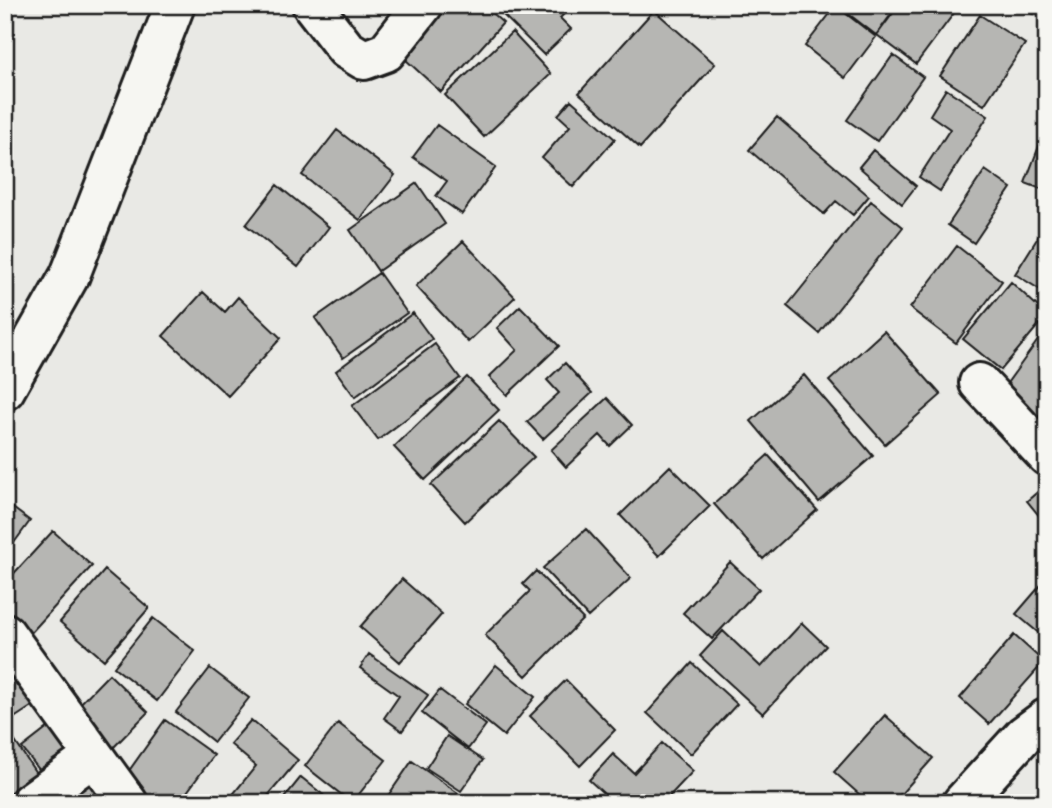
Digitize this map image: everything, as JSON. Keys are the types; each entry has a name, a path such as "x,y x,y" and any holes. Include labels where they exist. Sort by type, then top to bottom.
{"street":[{"path":"5,390 70,275 175,5"},
{"path":"312,5 346,49 364,60 386,52 423,5"},
{"path":"979,383 1047,456"},
{"path":"5,633 128,803"},
{"path":"962,803 1024,735 1047,718"},
{"path":"29,803 93,757"}],"building":[{"path":"434,5 483,5 503,23 441,92 394,49"},
{"path":"493,5 573,5 560,18 571,29 544,55"},
{"path":"851,5 891,5 895,9 876,35 846,12"},
{"path":"899,5 960,5 916,64 877,35"},
{"path":"1006,5 1036,5 1033,14"},
{"path":"836,6 876,37 845,78 805,46"},
{"path":"654,10 715,64 640,148 579,93"},
{"path":"980,15 1025,44 984,105 940,76"},
{"path":"512,32 551,74 484,137 445,95"},
{"path":"893,55 923,77 877,141 847,120"},
{"path":"946,89 988,116 940,191 919,177 950,129 930,115"},
{"path":"571,100 615,139 573,187 542,158 570,126 558,115"},
{"path":"777,117 869,196 853,215 836,201 824,214 749,150"},
{"path":"437,125 496,167 462,214 436,196 447,181 413,157"},
{"path":"1047,125 1047,191 1025,183"},
{"path":"337,130 395,175 360,220 302,175"},
{"path":"873,150 916,186 902,204 859,167"},
{"path":"985,170 1011,188 974,243 948,225"},
{"path":"417,183 445,224 378,271 350,230"},
{"path":"277,185 329,227 298,267 246,225"},
{"path":"871,201 903,227 819,333 787,306"},
{"path":"1047,223 1047,294 1015,274"},
{"path":"463,241 515,297 468,342 416,286"},
{"path":"957,246 1002,281 956,343 910,308"},
{"path":"379,273 407,313 343,358 315,318"},
{"path":"1011,282 1047,315 1001,370 963,339"},
{"path":"203,292 225,312 238,297 281,338 228,396 163,336"},
{"path":"520,306 559,346 507,395 489,377 517,350 497,328"},
{"path":"413,313 432,339 355,397 336,371"},
{"path":"1046,329 1047,423 1046,425 1000,393"},
{"path":"884,331 941,395 885,444 829,381"},
{"path":"435,344 460,378 378,440 352,406"},
{"path":"565,363 592,393 543,439 527,422 559,393 547,380"},
{"path":"804,375 873,456 819,502 751,421"},
{"path":"467,377 499,410 425,480 394,447"},
{"path":"607,398 632,425 610,446 600,435 566,467 551,450"},
{"path":"499,421 534,457 465,522 431,485"},
{"path":"768,455 817,510 763,559 714,504"},
{"path":"670,466 710,506 659,556 620,515"},
{"path":"1047,484 1047,512 1040,517 1027,501"},
{"path":"5,502 30,521 5,555"},
{"path":"586,529 631,578 588,617 543,568"},
{"path":"53,531 92,566 28,636 5,615 5,583"},
{"path":"730,562 759,589 712,639 683,613"},
{"path":"105,570 149,608 104,660 60,622"},
{"path":"536,571 583,619 526,676 485,635 530,591 523,584"},
{"path":"1047,578 1047,640 1016,614"},
{"path":"402,579 442,614 400,662 360,627"},
{"path":"153,618 195,651 157,701 114,667"},
{"path":"802,623 826,646 763,714 700,656 723,631 761,667"},
{"path":"1014,635 1044,662 989,724 960,698"},
{"path":"369,654 428,695 402,731 384,718 399,696 360,668"},
{"path":"692,663 737,704 691,754 647,713"},
{"path":"496,665 535,697 504,736 465,704"},
{"path":"210,668 249,698 214,742 176,712"},
{"path":"14,669 37,703 5,724 5,674"},
{"path":"109,674 148,712 112,749 73,711"},
{"path":"566,680 615,730 580,766 530,716"},
{"path":"440,690 486,725 468,749 422,713"},
{"path":"885,715 933,758 893,803 869,803 834,772"},
{"path":"58,720 84,755 49,782 22,748"},
{"path":"165,720 214,755 179,803 150,803 121,782"},
{"path":"251,720 298,760 262,803 226,803 256,766 230,744"},
{"path":"338,723 386,760 352,803 305,766"},
{"path":"447,736 483,760 461,791 426,768"},
{"path":"14,740 42,782 9,803 5,797 5,746"},
{"path":"662,743 693,771 663,803 614,803 589,780 613,754 634,773"},
{"path":"412,761 458,793 451,803 383,803"},
{"path":"91,772 111,803 44,803"},
{"path":"301,777 333,803 290,803 284,798"}]}
